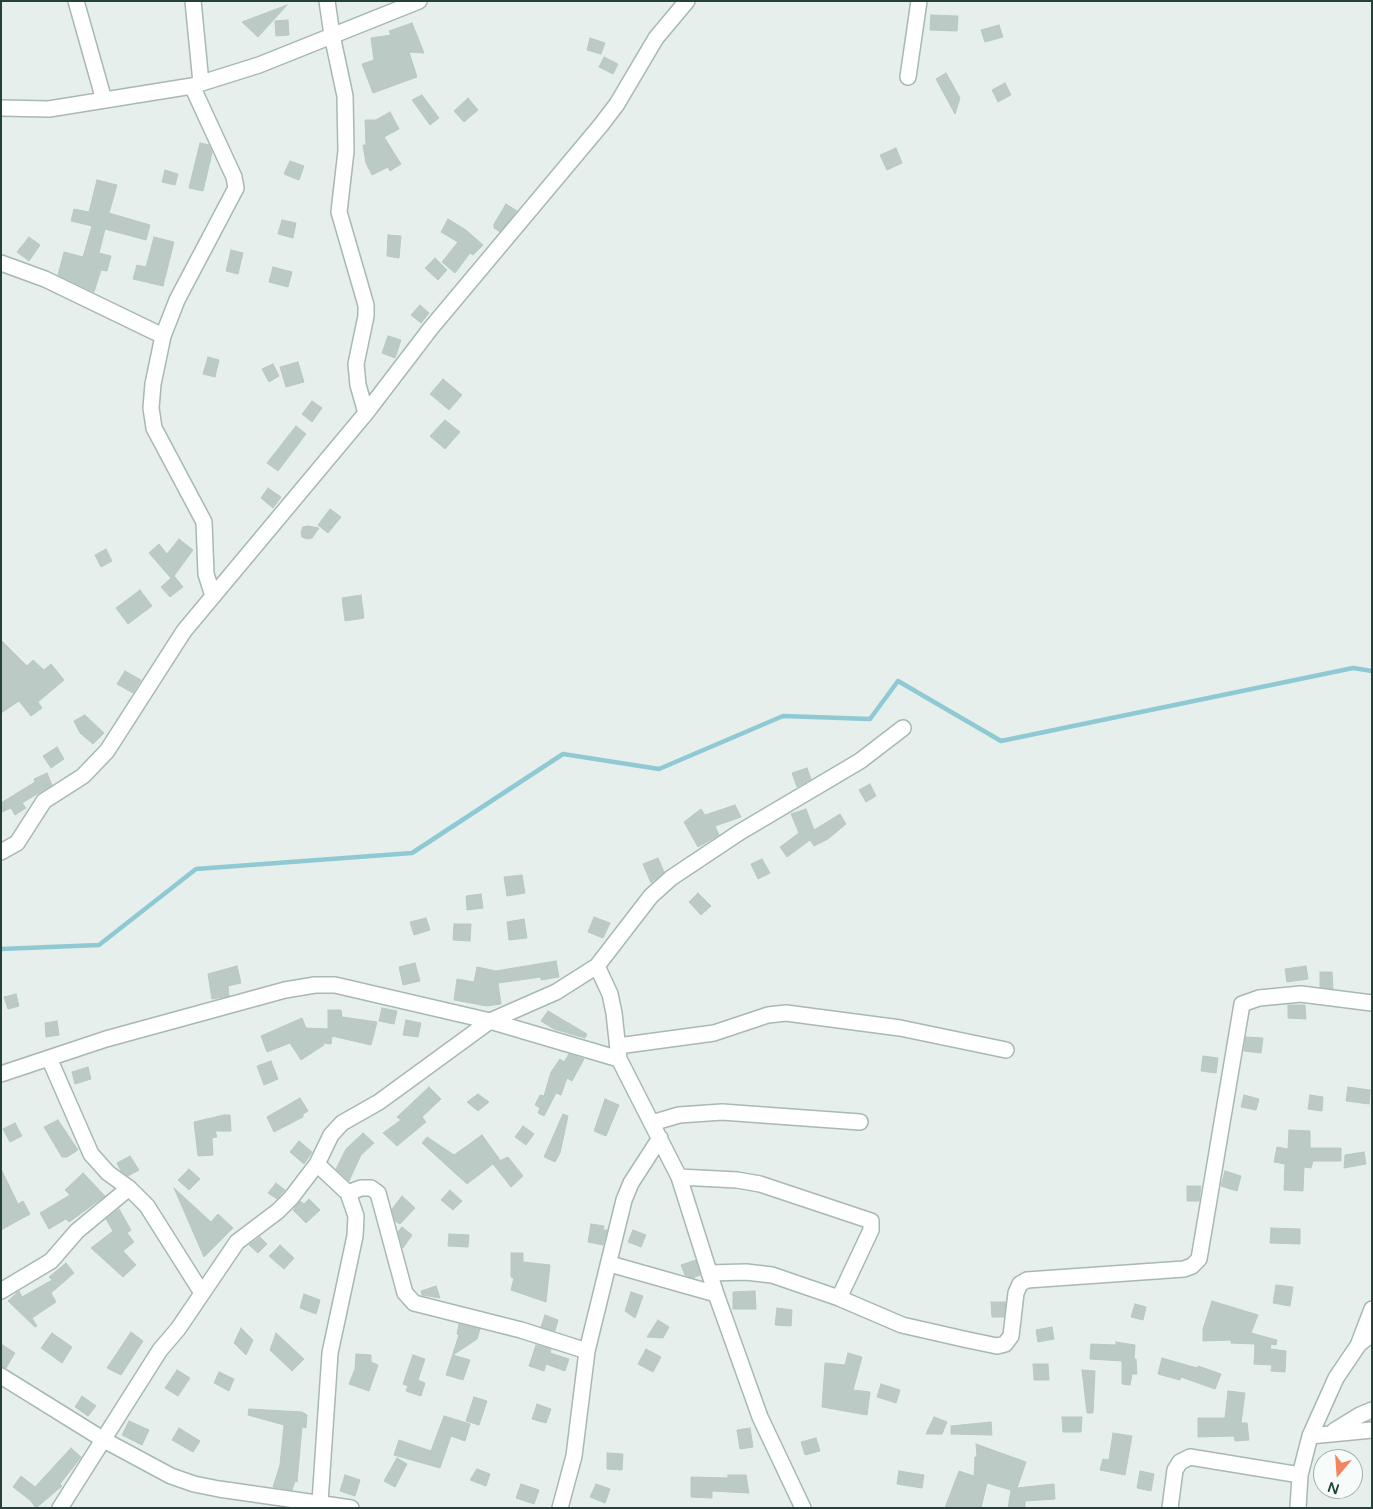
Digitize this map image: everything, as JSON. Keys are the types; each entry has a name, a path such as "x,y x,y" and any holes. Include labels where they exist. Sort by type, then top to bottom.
{"street":[{"path":"76,1 104,100"},
{"path":"193,1 196,85 234,177 236,188 182,291 163,336 153,384 151,408 154,428 204,522 206,574 213,596"},
{"path":"327,1 345,96 346,151 339,212 366,304 366,316 356,364 358,385 366,413"},
{"path":"1,108 49,109 196,85 259,65 419,1"},
{"path":"1,852 17,843 44,800 83,776 107,751 129,719 168,653 213,596 366,413 431,328 601,125 617,104 656,38 687,1"},
{"path":"908,77 919,1"},
{"path":"1,263 45,279 163,336"},
{"path":"60,1508 160,1350 202,1293 236,1242 278,1211 291,1198 317,1164 331,1135 342,1123 380,1102 490,1021 556,992 597,966 651,896 671,878 740,832 860,761 903,728"},
{"path":"597,966 610,994 619,1053 679,1177 716,1294 760,1417 802,1508"},
{"path":"1,1074 154,1026 285,990 315,985 335,985 619,1053 714,1033 768,1015 786,1012 900,1028 1006,1050"},
{"path":"709,1273 746,1272 772,1275 839,1298 902,1325 997,1346 1006,1344 1011,1336 1016,1293 1020,1284 1027,1280 1092,1277 1184,1269 1192,1266 1200,1259 1242,1004 1258,998 1301,994 1372,1003"},
{"path":"49,1058 91,1154 108,1173 129,1188 147,1206 202,1293"},
{"path":"652,1123 679,1115 722,1112 860,1122"},
{"path":"560,1508 574,1456 586,1351 610,1264 624,1200 631,1183 660,1138"},
{"path":"317,1164 348,1194 356,1216 355,1236 330,1353 320,1502"},
{"path":"679,1177 736,1180 760,1184 871,1220 871,1230 839,1298"},
{"path":"1,1291 51,1261 77,1231 129,1188"},
{"path":"348,1194 361,1188 371,1188 378,1193 405,1293 414,1303 521,1330 586,1351"},
{"path":"610,1264 716,1294"},
{"path":"1298,1508 1300,1476 1310,1436 1336,1378 1359,1344 1372,1309"},
{"path":"1359,1344 1372,1334"},
{"path":"1,1376 104,1440 171,1476 194,1484 350,1508"},
{"path":"1333,1432 1360,1415 1372,1410"},
{"path":"1310,1436 1333,1432 1372,1430"},
{"path":"1170,1508 1175,1470 1180,1462 1190,1457 1300,1476"}],"building":[{"path":"287,5 258,37 242,22"},
{"path":"931,15 958,16 957,31 930,30"},
{"path":"288,20 289,35 276,36 275,21"},
{"path":"412,23 424,53 409,52 417,77 373,93 362,64 374,60 371,38 391,35 389,31"},
{"path":"999,25 1003,37 985,42 981,30"},
{"path":"590,38 605,43 601,54 587,50"},
{"path":"604,57 618,64 613,74 599,67"},
{"path":"946,73 960,98 955,114 936,79"},
{"path":"1005,83 1011,95 998,102 992,90"},
{"path":"422,95 439,118 430,125 412,100"},
{"path":"468,98 478,110 464,122 454,111"},
{"path":"390,112 399,129 384,137 401,164 390,171 388,167 372,175 366,163 363,145 366,145 365,120 376,120"},
{"path":"200,143 209,145 212,153 203,191 189,188"},
{"path":"896,148 902,163 887,170 880,155"},
{"path":"290,161 304,166 299,180 284,174"},
{"path":"165,170 178,174 175,185 162,182"},
{"path":"97,180 117,185 109,213 150,225 146,240 105,229 99,253 111,256 107,271 101,270 94,292 58,275 64,252 83,257 92,226 71,221 74,209 89,212"},
{"path":"506,204 517,211 500,232 494,228 494,224"},
{"path":"448,219 466,230 483,245 473,255 470,253 455,273 442,262 458,242 441,232"},
{"path":"282,220 296,223 293,238 278,234"},
{"path":"388,235 401,236 399,258 387,256"},
{"path":"29,237 40,245 29,261 17,252"},
{"path":"154,237 174,242 163,286 133,279 137,265 146,267"},
{"path":"231,250 243,253 238,274 226,271"},
{"path":"435,258 447,270 438,280 425,268"},
{"path":"273,267 292,272 288,287 269,282"},
{"path":"420,305 429,313 421,323 411,315"},
{"path":"388,336 401,340 395,358 382,353"},
{"path":"208,357 219,360 215,377 203,374"},
{"path":"298,362 304,382 286,387 280,367"},
{"path":"273,364 279,376 269,382 262,369"},
{"path":"443,379 462,395 449,410 430,394"},
{"path":"312,401 322,408 312,422 302,414"},
{"path":"445,420 460,432 445,449 430,436"},
{"path":"296,426 306,434 278,471 267,463"},
{"path":"268,488 281,497 273,508 261,498"},
{"path":"330,509 341,517 328,533 318,525"},
{"path":"303,527 319,528 312,538 307,539 302,537 301,532"},
{"path":"179,539 193,550 174,576 183,587 170,597 161,587 171,578 149,553 159,544 167,554"},
{"path":"106,549 112,561 101,567 95,555"},
{"path":"140,590 152,606 128,624 116,608"},
{"path":"361,595 364,618 345,621 342,598"},
{"path":"1,640 27,666 33,660 44,670 51,664 64,680 38,702 42,708 31,716 19,701 1,713"},
{"path":"125,671 141,680 133,693 117,684"},
{"path":"85,715 104,733 93,744 80,733 74,721"},
{"path":"57,747 64,759 51,768 43,756"},
{"path":"807,768 811,779 797,787 792,773"},
{"path":"47,773 52,785 22,803 26,808 15,815 11,808 2,812 1,803 35,782 34,779"},
{"path":"870,784 876,796 866,802 859,790"},
{"path":"735,805 741,817 715,826 719,835 698,847 684,822 701,809 705,815"},
{"path":"806,809 814,830 840,814 846,824 828,839 814,846 810,840 787,857 780,847 799,833 791,814"},
{"path":"658,858 664,872 651,883 643,864"},
{"path":"762,859 770,873 758,879 751,864"},
{"path":"522,875 525,893 507,896 504,877"},
{"path":"698,893 711,906 701,915 689,902"},
{"path":"481,894 483,908 467,910 466,896"},
{"path":"594,917 610,923 603,938 588,932"},
{"path":"426,918 430,930 414,935 410,922"},
{"path":"524,919 527,938 509,940 507,922"},
{"path":"454,924 471,924 470,941 453,940"},
{"path":"556,961 559,977 541,980 541,977 498,983 501,1004 487,1006 454,1000 457,979 474,982 477,967 496,971"},
{"path":"415,963 420,981 403,985 399,967"},
{"path":"237,966 241,983 228,986 229,996 212,999 208,974"},
{"path":"1306,966 1308,979 1287,982 1285,969"},
{"path":"1320,972 1332,972 1333,989 1320,987"},
{"path":"16,994 19,1006 8,1009 4,997"},
{"path":"1288,1005 1305,1005 1306,1019 1288,1018"},
{"path":"382,1008 397,1011 394,1024 379,1021"},
{"path":"328,1010 341,1010 342,1017 377,1022 371,1045 332,1036 331,1044 323,1043 324,1045 301,1060 290,1043 267,1052 261,1036 302,1018 306,1028 328,1029"},
{"path":"548,1011 587,1034 585,1038 554,1029 541,1021"},
{"path":"406,1020 421,1023 418,1037 403,1035"},
{"path":"57,1021 59,1035 46,1037 45,1023"},
{"path":"1246,1037 1263,1038 1261,1053 1244,1051"},
{"path":"569,1054 584,1059 572,1081 567,1078 561,1095 556,1093 544,1116 538,1113 540,1108 535,1105 540,1095 544,1096 551,1072 560,1059 564,1062"},
{"path":"1203,1056 1218,1058 1216,1073 1201,1071"},
{"path":"271,1061 278,1079 264,1085 257,1066"},
{"path":"88,1067 91,1079 75,1084 72,1072"},
{"path":"429,1087 441,1099 422,1117 426,1122 397,1146 383,1133 401,1120 397,1117"},
{"path":"1348,1087 1370,1090 1369,1104 1346,1101"},
{"path":"478,1094 489,1102 478,1111 467,1102"},
{"path":"1244,1095 1259,1099 1256,1110 1241,1107"},
{"path":"1310,1095 1323,1097 1322,1111 1308,1109"},
{"path":"300,1098 308,1111 303,1114 303,1117 274,1132 267,1117"},
{"path":"605,1099 619,1105 606,1136 594,1131"},
{"path":"563,1114 568,1116 560,1153 555,1162 544,1157"},
{"path":"230,1115 231,1131 215,1131 217,1137 212,1138 213,1155 198,1156 194,1122"},
{"path":"58,1120 78,1150 67,1157 62,1157 44,1127"},
{"path":"15,1123 22,1136 10,1142 3,1129"},
{"path":"523,1126 534,1134 526,1145 515,1137"},
{"path":"1289,1130 1310,1131 1310,1148 1341,1148 1341,1161 1313,1161 1311,1168 1304,1167 1303,1191 1284,1190 1285,1164 1274,1162 1277,1147 1288,1149"},
{"path":"363,1133 374,1143 361,1155 349,1181 336,1169 346,1149"},
{"path":"482,1135 500,1160 467,1184 422,1143 427,1137 454,1155"},
{"path":"299,1141 312,1152 304,1164 290,1152"},
{"path":"1364,1152 1366,1164 1344,1168 1345,1155"},
{"path":"130,1156 139,1170 128,1176 121,1171 117,1163"},
{"path":"508,1157 523,1176 511,1187 493,1164"},
{"path":"1,1169 18,1204 23,1201 30,1214 1,1230"},
{"path":"189,1169 200,1179 189,1190 178,1180"},
{"path":"1225,1171 1241,1176 1237,1191 1221,1186"},
{"path":"83,1173 105,1196 69,1222 66,1219 49,1229 40,1213 70,1195 65,1190"},
{"path":"276,1183 285,1190 277,1199 268,1193"},
{"path":"1187,1186 1201,1186 1199,1201 1187,1201"},
{"path":"174,1188 211,1222 218,1214 233,1228 204,1257"},
{"path":"450,1190 462,1201 453,1210 441,1200"},
{"path":"402,1196 415,1208 400,1224 395,1221 392,1209"},
{"path":"309,1199 320,1210 306,1223 293,1210 300,1201 304,1204"},
{"path":"119,1209 131,1230 127,1233 134,1242 123,1251 136,1265 123,1277 91,1248 113,1231 106,1219"},
{"path":"591,1224 604,1226 603,1230 607,1230 603,1245 588,1242"},
{"path":"402,1227 412,1235 403,1248 398,1232"},
{"path":"1271,1228 1300,1229 1300,1244 1270,1243"},
{"path":"633,1230 646,1235 641,1247 628,1242"},
{"path":"449,1234 469,1235 468,1247 448,1246"},
{"path":"260,1237 267,1244 258,1253 249,1245"},
{"path":"280,1245 294,1258 284,1269 269,1256"},
{"path":"511,1253 523,1253 523,1262 550,1265 546,1302 511,1290 514,1278 511,1277"},
{"path":"696,1260 700,1275 693,1278 685,1275 681,1265"},
{"path":"66,1263 74,1273 51,1293 56,1302 32,1318 37,1326 35,1327 8,1301 19,1291 22,1297 52,1280 49,1277"},
{"path":"1276,1285 1293,1287 1290,1306 1273,1303"},
{"path":"436,1286 440,1298 422,1295 421,1291"},
{"path":"755,1291 756,1309 733,1309 733,1292"},
{"path":"631,1292 643,1296 635,1318 625,1311"},
{"path":"304,1294 320,1300 316,1314 300,1308"},
{"path":"1212,1301 1258,1315 1251,1333 1277,1340 1276,1345 1271,1344 1270,1349 1286,1351 1285,1372 1271,1371 1272,1365 1254,1364 1255,1344 1231,1343 1231,1340 1203,1341 1203,1329"},
{"path":"991,1302 1006,1302 1004,1317 992,1317"},
{"path":"1135,1304 1146,1307 1143,1320 1131,1317"},
{"path":"777,1308 792,1310 791,1326 775,1325"},
{"path":"545,1315 558,1320 555,1331 541,1327"},
{"path":"658,1320 669,1327 663,1338 647,1337"},
{"path":"459,1324 480,1329 477,1339 453,1355 470,1360 463,1380 446,1375 459,1335 457,1334"},
{"path":"1052,1327 1054,1339 1038,1342 1036,1330"},
{"path":"241,1328 253,1340 246,1355 234,1343"},
{"path":"131,1332 143,1341 121,1375 107,1368"},
{"path":"52,1333 72,1347 62,1363 41,1348"},
{"path":"276,1333 304,1359 292,1371 270,1350"},
{"path":"1116,1342 1135,1345 1134,1359 1136,1359 1137,1374 1132,1374 1130,1385 1122,1384 1122,1361 1090,1359 1091,1344 1116,1345"},
{"path":"1,1344 15,1353 6,1368 1,1367"},
{"path":"536,1345 551,1349 550,1353 569,1359 565,1371 546,1364 544,1371 529,1366"},
{"path":"646,1349 661,1357 653,1372 638,1364"},
{"path":"848,1353 862,1357 853,1390 870,1392 867,1415 822,1407 825,1363 845,1365"},
{"path":"356,1354 371,1355 371,1362 378,1365 369,1391 349,1384 355,1369"},
{"path":"413,1355 425,1359 418,1380 425,1383 421,1396 406,1391 408,1386 403,1384"},
{"path":"1162,1358 1197,1368 1198,1366 1221,1374 1215,1389 1181,1377 1180,1380 1158,1374"},
{"path":"1033,1364 1048,1364 1049,1380 1034,1380"},
{"path":"177,1370 190,1378 178,1396 165,1388"},
{"path":"1082,1370 1095,1371 1093,1413 1087,1413"},
{"path":"219,1372 234,1379 229,1391 214,1383"},
{"path":"881,1384 900,1390 896,1403 877,1397"},
{"path":"1228,1391 1245,1393 1241,1423 1247,1423 1249,1440 1235,1441 1234,1436 1198,1437 1198,1418 1225,1418"},
{"path":"82,1396 96,1406 88,1416 75,1407"},
{"path":"474,1397 487,1401 479,1425 466,1421"},
{"path":"537,1404 551,1409 546,1423 532,1419"},
{"path":"249,1409 302,1412 307,1415 306,1428 302,1427 297,1482 295,1481 292,1490 273,1487 280,1465 284,1425 248,1415"},
{"path":"444,1416 470,1424 465,1441 451,1436 440,1468 394,1455 399,1440 431,1451"},
{"path":"934,1417 947,1422 942,1434 926,1434"},
{"path":"1062,1417 1082,1417 1081,1432 1063,1432"},
{"path":"129,1421 149,1430 142,1445 122,1435"},
{"path":"991,1422 992,1435 951,1434 951,1426"},
{"path":"179,1428 200,1441 193,1452 172,1440"},
{"path":"750,1428 753,1447 740,1449 737,1430"},
{"path":"1113,1433 1132,1436 1125,1475 1100,1470 1103,1459 1109,1460"},
{"path":"816,1438 820,1451 805,1455 801,1442"},
{"path":"976,1444 1026,1462 1017,1488 1054,1484 1055,1499 1025,1501 1025,1508 1008,1508 1011,1490 987,1483 981,1508 945,1508 959,1471 974,1476 975,1457 977,1457"},
{"path":"71,1448 81,1457 60,1484 62,1486 36,1508 30,1500 13,1487 21,1476 35,1487"},
{"path":"607,1453 623,1454 622,1470 607,1469"},
{"path":"397,1458 407,1464 395,1487 384,1481"},
{"path":"477,1469 490,1474 486,1486 470,1480"},
{"path":"899,1471 924,1475 922,1488 897,1484"},
{"path":"1140,1471 1154,1474 1151,1491 1137,1488"},
{"path":"345,1475 360,1480 355,1496 340,1491"},
{"path":"728,1475 746,1475 749,1493 712,1491 712,1498 691,1497 691,1477 728,1478"},
{"path":"521,1484 539,1490 534,1504 516,1498"},
{"path":"596,1484 610,1489 605,1503 590,1497"}],"waterway":[{"path":"1,949 99,945 196,869 412,853 563,754 659,769 783,716 870,719 898,681 1001,741 1353,668 1372,671"}]}
